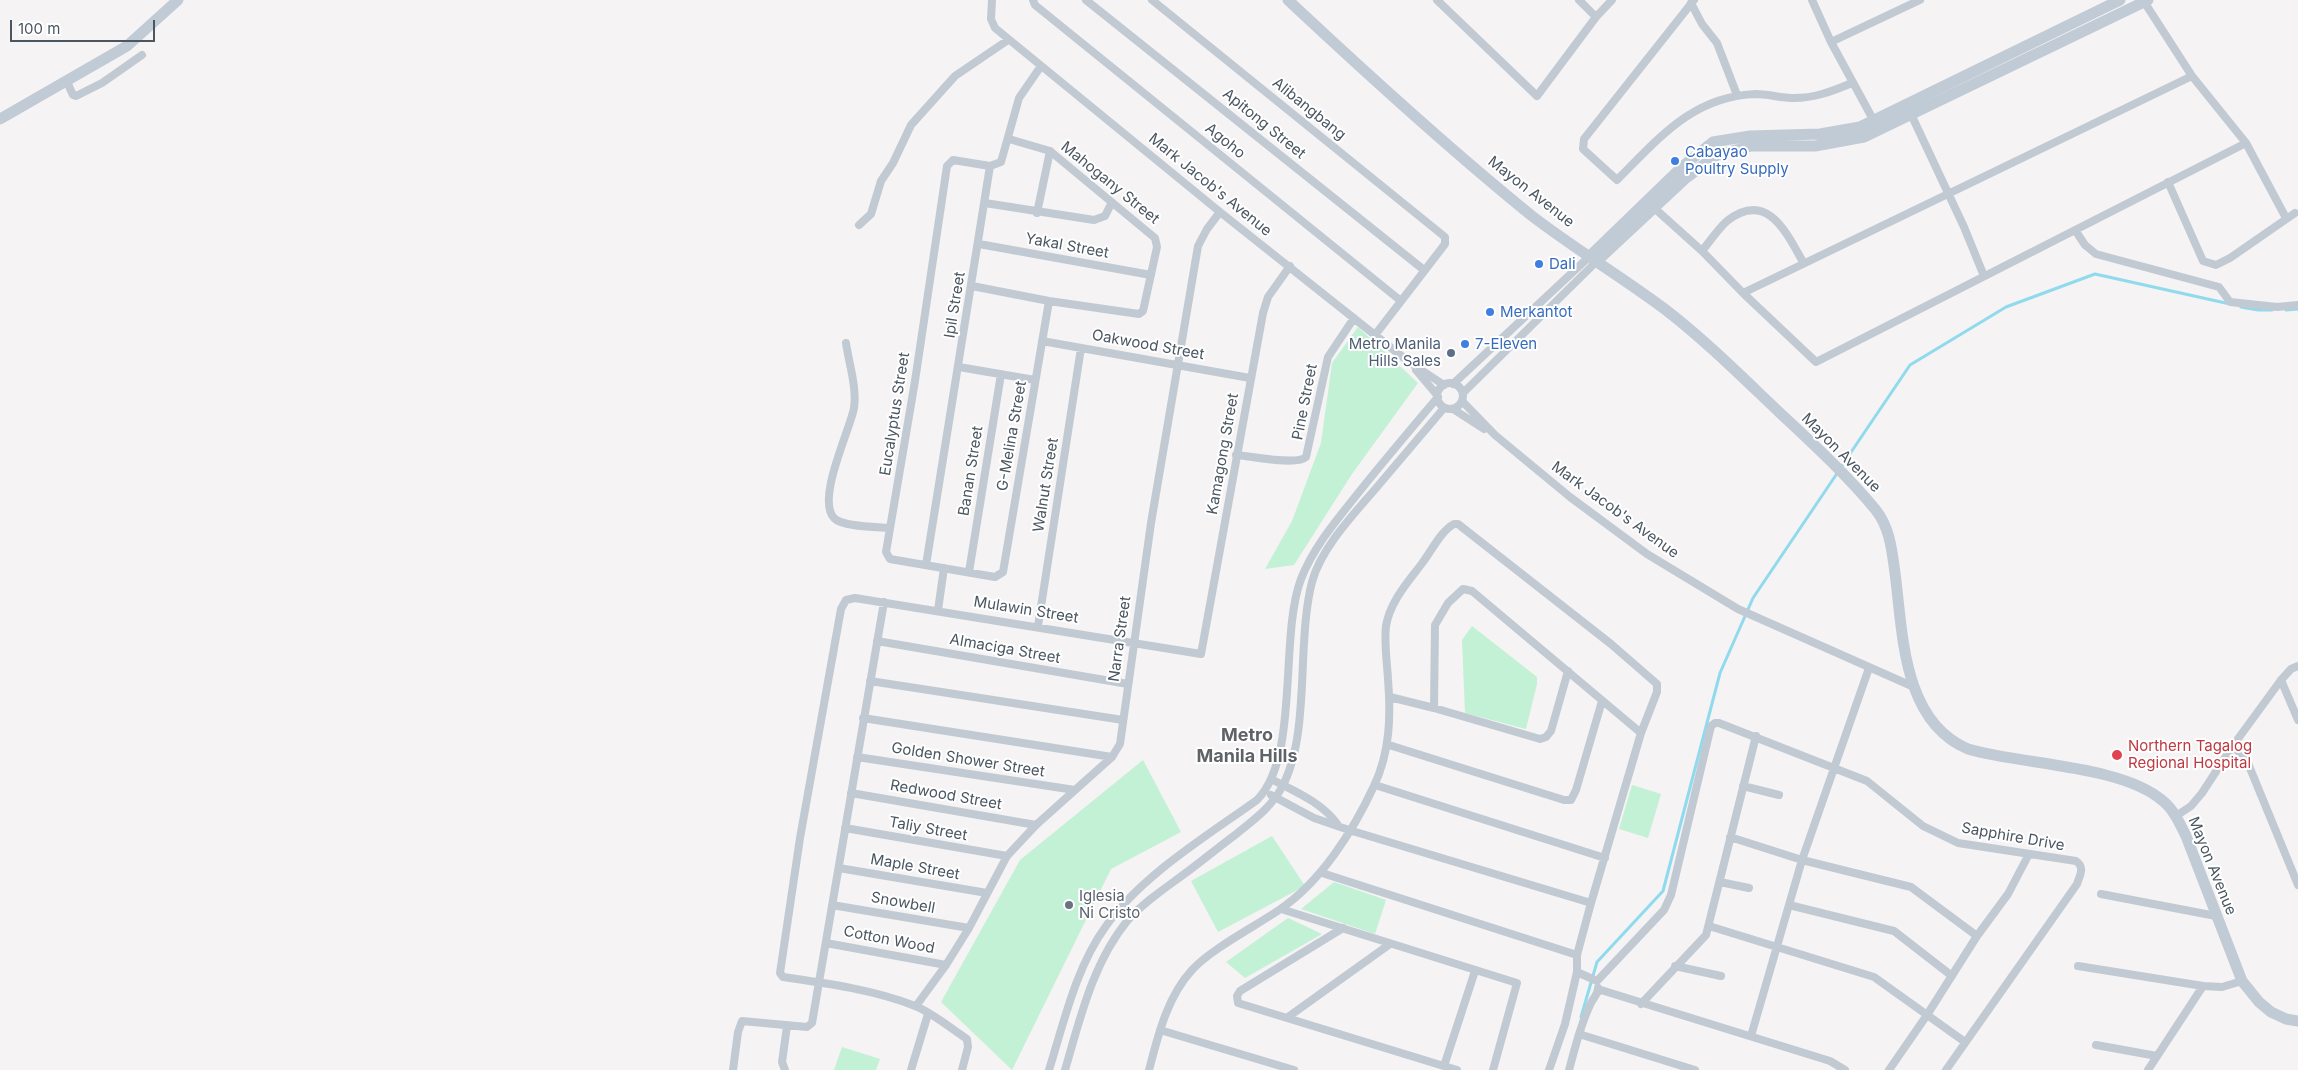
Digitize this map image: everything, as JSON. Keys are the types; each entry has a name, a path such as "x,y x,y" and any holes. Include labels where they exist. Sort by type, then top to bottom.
{"main road":[{"path":"0,119 127,46 178,0"},
{"name":"Mayon Avenue","path":"1288,0 1480,172 1535,217 1666,310 1714,351 1849,478 1878,512 1886,528 1890,543 1907,660 1920,703 1933,722 1962,746 1987,754 2121,779 2157,796 2176,816 2186,836 2242,981 2259,1002 2271,1012 2286,1019 2298,1021"},
{"path":"1594,259 1650,205 1683,166 1713,142 1750,136 1820,134 1876,126 2120,0"},
{"path":"1909,109 2145,1"}],"street":[{"name":"Mark Jacob's Avenue","path":"992,0 991,20 994,28 1008,40 1409,362 1444,385"},
{"name":"Agoho","path":"1033,0 1042,11 1401,301"},
{"name":"Apitong Street","path":"1086,0 1424,270"},
{"name":"Alibangbang","path":"1152,0 1445,237 1446,241 1424,270"},
{"path":"1437,0 1537,96 1596,17 1612,0"},
{"path":"1579,0 1596,17"},
{"path":"1812,0 1830,42 1876,126"},
{"path":"1830,42 1920,0"},
{"path":"2145,1 2192,76 2246,143 2286,218"},
{"path":"1737,95 1718,43 1702,24 1693,2 1584,139 1583,149 1617,180 1674,124 1704,105 1737,95 1758,94 1793,98 1819,96 1852,83"},
{"path":"860,225 870,214 881,181 893,163 911,125 955,76 1008,40"},
{"path":"67,82 73,95 76,96 102,83 142,55"},
{"path":"990,166 1002,162 1019,98 1041,66"},
{"path":"1743,293 1803,262 2192,76"},
{"path":"1909,109 1984,276"},
{"name":"Mahogany Street","path":"972,286 1049,301 1139,314 1144,310 1157,247 1155,238 1050,151 1009,138"},
{"path":"1650,205 1702,251 1816,362 2246,143"},
{"path":"1038,213 1050,151"},
{"name":"Eucalyptus Street","path":"990,166 953,160 946,166 915,381 886,552 888,558 995,577 1001,575"},
{"name":"Ipil Street","path":"926,565 990,166"},
{"path":"2168,182 2203,260 2216,265 2230,258 2295,213"},
{"path":"984,203 1038,213 1098,220 1105,216 1112,202"},
{"path":"1702,251 1726,222 1742,212 1758,210 1773,217 1786,233 1803,262"},
{"name":"Narra Street","path":"916,1006 946,965 969,928 1007,856 1036,825 1112,757 1120,744 1151,523 1198,246 1201,237 1220,212"},
{"path":"2075,230 2085,245 2096,254 2218,287 2230,302 2277,307 2298,305"},
{"name":"Yakal Street","path":"979,244 1151,275"},
{"path":"1453,384 1594,259"},
{"path":"1065,1070 1087,997 1098,970 1111,944 1129,920 1151,898 1259,816 1276,798 1283,785 1293,753 1299,718 1302,645 1310,594 1317,568 1347,521 1449,408 1463,397 1594,259"},
{"name":"Kamagong Street","path":"1201,654 1205,642 1236,454 1263,312 1268,297 1290,266"},
{"path":"1375,335 1424,270"},
{"name":"G-Melina Street","path":"1001,575 1049,301"},
{"name":"Pine Street","path":"1236,454 1289,460 1301,460 1306,457 1328,357 1354,318"},
{"name":"Oakwood Street","path":"1042,341 1250,378"},
{"path":"846,344 854,392 854,406 851,420 835,461 830,507 832,516 840,522 890,528"},
{"name":"Walnut Street","path":"1038,626 1081,348"},
{"name":"Mark Jacob's Avenue","path":"1409,362 1438,396"},
{"path":"959,367 1035,380"},
{"name":"Banan Street","path":"969,572 1001,374"},
{"path":"1049,1070 1077,983 1090,954 1106,926 1136,890 1265,792 1273,780 1284,718 1297,593 1306,567 1332,526 1438,396 1444,385 1453,384 1458,386 1463,397"},
{"path":"1438,396 1449,408"},
{"name":"Mark Jacob's Avenue","path":"1463,397 1495,435"},
{"name":"Mark Jacob's Avenue","path":"1449,408 1495,435 1570,497 1655,559 1738,609 1914,686"},
{"path":"1149,1070 1160,1030 1173,998 1192,970 1281,909 1322,873 1350,830 1375,785 1388,745 1390,698 1386,626 1394,602 1450,526 1458,524 1611,644 1657,684 1657,692 1641,733 1606,858 1590,903 1577,955 1576,972 1564,1024 1549,1070"},
{"path":"938,610 944,568"},
{"path":"1434,708 1436,625 1448,603 1463,589 1472,591 1641,733"},
{"name":"Mulawin Street","path":"818,982 783,977 780,973 800,838 836,634 841,609 846,600 855,598 938,610 1201,654"},
{"path":"733,1070 739,1026 742,1022 810,1026 884,602"},
{"name":"Almaciga Street","path":"877,641 1128,684"},
{"path":"2176,816 2196,800 2281,680 2291,669 2298,666"},
{"path":"1751,1036 1802,860 1870,668"},
{"path":"1390,698 1434,708 1540,739 1546,737 1550,731 1568,670"},
{"path":"2281,680 2298,720"},
{"path":"870,681 1123,720"},
{"path":"1388,745 1564,800 1571,800 1576,790 1602,701"},
{"path":"863,718 1112,757"},
{"name":"Sapphire Drive","path":"1597,981 1664,910 1671,895 1712,726 1714,723 1719,722 1867,781 1924,826 1958,843 2076,861 2080,864 2082,869 2077,884 1946,1070"},
{"path":"1641,1004 1706,935 1756,736"},
{"path":"2232,747 2245,756 2298,885"},
{"name":"Golden Shower Street","path":"856,757 1075,790"},
{"path":"1273,780 1319,805 1332,816 1338,825"},
{"path":"1375,785 1606,858"},
{"path":"1744,786 1779,796"},
{"path":"1265,792 1314,818 1590,903"},
{"name":"Redwood Street","path":"850,793 1036,825"},
{"name":"Taliy Street","path":"845,828 1007,856"},
{"path":"1730,837 1802,860 1911,887 1977,936"},
{"path":"1889,1070 1927,1015 1977,936 2008,894 2029,854"},
{"name":"Maple Street","path":"839,868 988,893"},
{"path":"1322,873 1577,955"},
{"path":"1720,882 1748,888"},
{"path":"2101,894 2216,916"},
{"name":"Snowbell","path":"832,905 969,928"},
{"path":"1789,905 1894,932 1952,976"},
{"path":"1281,909 1517,983 1493,1070"},
{"path":"1709,926 1874,976 1965,1042"},
{"path":"1343,928 1238,993 1237,1000 1240,1004 1288,1017 1457,1070"},
{"name":"Cotton Wood","path":"826,942 946,965"},
{"path":"1288,1017 1390,944"},
{"path":"1675,966 1721,976"},
{"path":"2078,966 2203,986 2222,987 2242,981"},
{"path":"1444,1066 1475,971"},
{"path":"1576,972 1597,981 1598,992"},
{"path":"818,982 886,997 916,1006 967,1039 969,1045 962,1070"},
{"path":"2148,1070 2203,986"},
{"path":"1569,1070 1590,1003 1601,990 1641,1004 1830,1061 1844,1070"},
{"path":"911,1070 928,1014"},
{"path":"785,1070 782,1062 787,1026"},
{"path":"1160,1030 1294,1070"},
{"path":"1579,1034 1695,1070"},
{"path":"2096,1045 2156,1056"}],"green space":[{"path":"1358,327 1418,383 1352,474 1294,565 1265,569 1292,521 1321,443 1332,363"},
{"path":"1472,626 1537,677 1526,729 1465,713 1462,640"},
{"path":"1143,760 1181,832 1111,869 1012,1070 941,1002 1020,860"},
{"path":"1632,785 1661,794 1648,838 1619,829"},
{"path":"1272,836 1305,886 1218,932 1191,881"},
{"path":"1334,882 1386,900 1375,934 1301,909"},
{"path":"1288,918 1322,934 1245,978 1226,962"},
{"path":"842,1047 880,1059 876,1070 834,1070"}],"waterway":[{"path":"1841,467 1910,365 2006,307 2095,274 2230,304"},
{"path":"2241,307 2272,310"},
{"path":"2286,310 2298,309"},
{"path":"1581,1017 1597,962 1663,891 1720,673 1753,598 1838,472"}],"place":[{"name":"Cabayao Poultry Supply","path":"1675,161"},
{"name":"Dali","path":"1539,264"},
{"name":"Merkantot","path":"1490,312"},
{"name":"7-Eleven","path":"1465,344"},
{"name":"Metro Manila Hills Sales","path":"1451,353"},
{"name":"Northern Tagalog Regional Hospital","path":"2117,755"},
{"name":"Iglesia Ni Cristo","path":"1069,905"}],"district":[{"name":"Metro Manila Hills","path":"1247,746"}]}
